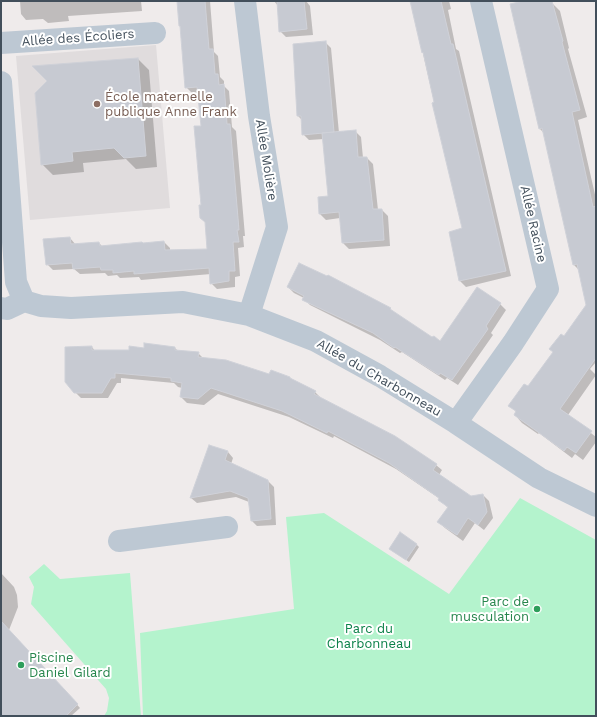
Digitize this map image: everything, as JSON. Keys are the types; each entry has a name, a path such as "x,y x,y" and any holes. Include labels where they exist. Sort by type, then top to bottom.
{"street":[{"name":"Allée Molière","path":"245,1 259,116 277,227 249,315"},
{"name":"Allée Racine","path":"456,423 509,348 548,289 481,1"},
{"name":"Allée des Écoliers","path":"1,43 155,33"},
{"path":"1,82 16,282 24,301 7,308 1,308"},
{"name":"Allée du Charbonneau","path":"24,301 41,306 71,308 183,302 249,315 316,341 380,376 456,423 539,478 596,506"},
{"path":"119,541 228,527"}],"shaded area":[{"path":"156,45 170,208 30,220 16,56"}],"green space":[{"name":"Parc du Charbonneau","path":"520,498 596,540 596,716 143,716 140,633 294,609 286,517 324,513 449,594"},
{"path":"44,564 60,579 130,573 141,716 104,716 107,711 109,698 106,689 31,604 34,587 29,577"}],"building":[{"path":"177,1 205,1 209,49 213,49 215,74 218,74 219,85 224,84 227,124 230,124 239,230 237,230 239,242 233,242 235,271 229,271 229,281 210,284 209,268 134,274 134,271 113,273 113,270 101,270 100,267 73,269 72,263 46,265 43,239 70,237 71,244 99,242 100,246 164,241 165,250 207,249 205,222 200,218 199,205 201,205 194,126 201,126 197,87 185,88"},
{"path":"277,1 304,1 307,29 279,32"},
{"path":"410,1 441,1 451,44 453,44 506,271 459,281 449,232 462,228 432,103 434,102"},
{"path":"523,1 552,1 580,110 572,112 593,207 596,206 596,358 560,409 592,431 576,453 567,447 564,451 514,415 516,411 508,406 524,384 528,386 553,352 549,349 561,334 564,336 586,305 577,264 573,265 542,128 539,129 510,4"},
{"path":"326,41 334,132 302,135 301,116 297,116 293,44"},
{"path":"138,58 146,156 124,158 114,148 72,152 73,161 41,165 35,93 47,81 32,66"},
{"path":"356,130 358,157 367,157 373,209 382,209 384,240 342,243 339,212 319,214 318,197 328,196 322,133"},
{"path":"299,263 327,276 328,275 391,308 390,309 440,341 477,287 501,303 486,326 488,329 452,380 440,373 439,375 395,347 394,348 373,333 302,300 304,296 287,287"},
{"path":"144,343 175,347 175,350 199,352 198,357 226,360 269,374 271,370 290,377 316,391 314,394 395,436 437,464 433,470 471,496 483,494 487,512 478,525 468,518 457,535 437,522 448,507 438,500 439,498 389,463 328,431 327,433 282,411 211,388 198,399 180,397 182,383 171,381 171,378 115,373 115,378 111,378 102,393 74,393 65,382 65,347 92,346 92,350 129,350 129,346 144,348"},
{"path":"209,445 228,451 225,460 268,480 271,519 251,521 248,498 230,491 190,498"},
{"path":"400,532 417,544 406,560 389,549"},
{"name":"Piscine Daniel Gilard","path":"1,621 78,704 66,716 1,716"}],"place":[{"name":"École maternelle publique Anne Frank","path":"97,104"},
{"name":"Parc de musculation","path":"537,609"},
{"name":"Piscine Daniel Gilard","path":"21,665"}]}
